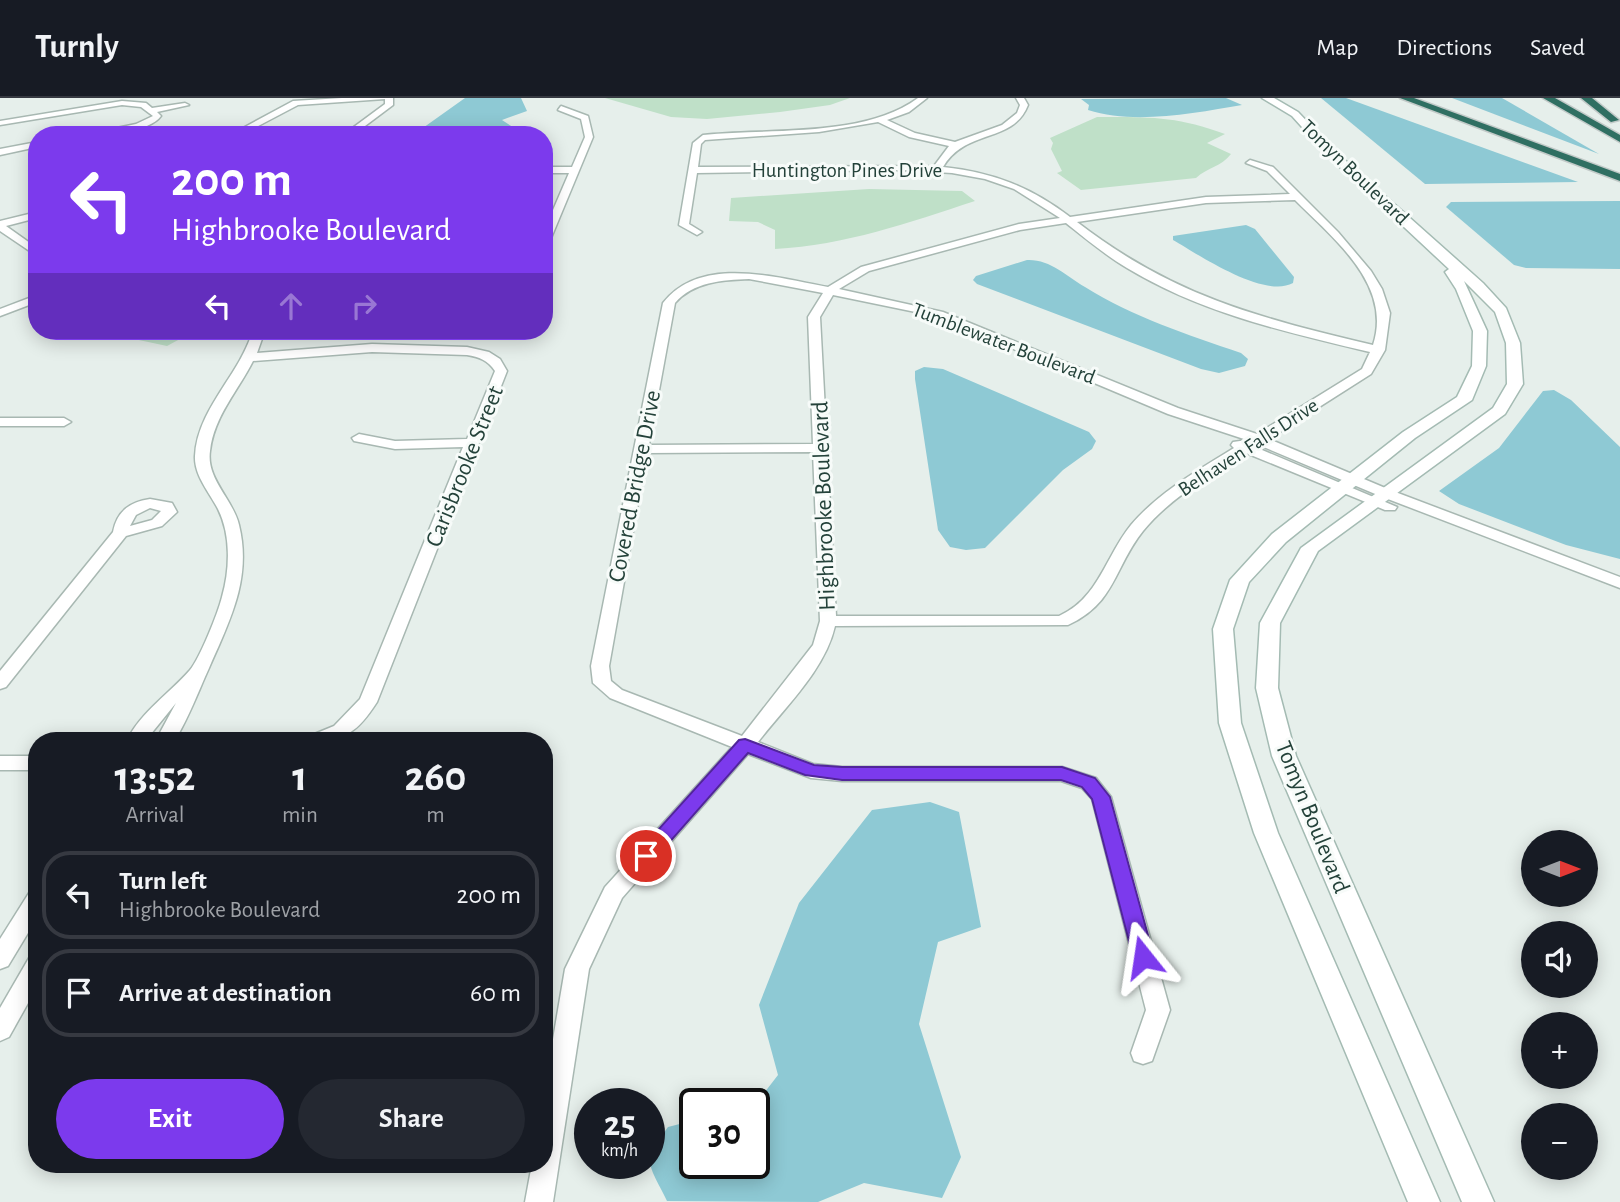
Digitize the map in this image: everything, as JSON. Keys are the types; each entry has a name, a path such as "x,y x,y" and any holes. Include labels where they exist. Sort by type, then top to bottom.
{"highway":[{"path":"1548,98 1620,139"},
{"path":"1574,98 1617,122"},
{"path":"1586,98 1617,122"},
{"path":"1406,99 1620,178"}],"street":[{"path":"251,126 296,103 382,98"},
{"path":"360,126 382,111 388,105 389,98"},
{"path":"696,232 684,225 697,143 703,138 788,133 878,119 909,108 923,98"},
{"path":"937,169 956,145 1014,122 1023,114 1024,105 1020,98"},
{"name":"Tomyn Boulevard","path":"1267,98 1295,114 1333,155 1438,253 1478,286 1501,311 1513,343 1515,384 1499,411 1310,548 1287,586 1270,623 1267,688 1284,756 1479,1202"},
{"path":"0,123 122,103 143,105 157,116 148,123 133,126"},
{"path":"150,111 185,105"},
{"path":"553,220 572,170 589,137 585,118 561,107"},
{"path":"31,109 41,116"},
{"path":"878,119 912,135 956,145"},
{"path":"0,152 28,146"},
{"path":"1250,163 1270,169 1371,276 1384,306 1379,350"},
{"name":"Huntington Pines Drive","path":"693,170 937,169 999,180 1023,190 1127,264 1186,293 1289,328 1379,350"},
{"path":"553,170 572,170"},
{"path":"830,290 865,269 1019,227 1206,200 1296,197"},
{"path":"0,225 28,217"},
{"path":"0,225 28,246"},
{"name":"Tomyn Boulevard","path":"1424,1202 1266,833 1230,723 1223,629 1240,580 1279,538 1409,435 1464,400 1479,366 1480,331 1463,289 1438,253"},
{"name":"Covered Bridge Drive","path":"745,745 616,694 602,683 600,666 669,303 679,291 722,277 749,276 830,290"},
{"name":"Tumblewater Boulevard","path":"830,290 939,314 1172,411 1258,439 1307,460 1347,484"},
{"name":"Highbrooke Boulevard","path":"553,1116 577,969 613,893 745,745 804,672 822,645 828,621 814,317 818,306 830,290"},
{"path":"0,313 28,302"},
{"path":"171,732 182,716 200,669 227,614 236,581 238,546 230,517 201,458 207,428 252,357 256,340"},
{"name":"Carisbrooke Street","path":"252,357 372,348 467,351 485,355 496,362 501,371 368,702 339,732"},
{"name":"Belhaven Falls Drive","path":"828,621 1062,621 1082,612 1096,598 1137,528 1185,485 1367,371 1379,350"},
{"name":"Tumblewater Boulevard","path":"1172,411 1291,469 1347,484 1607,583 1620,593"},
{"path":"0,422 64,422"},
{"path":"359,438 395,444 473,443"},
{"path":"642,449 820,448"},
{"path":"1291,469 1307,460"},
{"path":"0,683 121,533"},
{"path":"142,732 155,713 200,669"},
{"path":"745,745 811,771 842,774 1062,774 1089,783 1101,797 1158,1010 1143,1053"},
{"path":"0,763 28,763"},
{"path":"0,959 28,914"},
{"path":"0,1030 28,981"},
{"name":"Highbrooke Boulevard","path":"539,1202 544,1173"}],"green space":[{"path":"605,98 850,98 830,105 707,119 671,117"},
{"path":"1097,117 1162,119 1208,128 1225,134 1207,143 1231,154 1196,178 1081,190 1057,173 1062,171 1051,149 1053,143 1050,138"},
{"path":"869,189 962,191 975,201 852,238 801,247 775,249 775,230 758,222 729,221 731,198"},
{"path":"139,340 178,340 167,346"}],"water":[{"path":"465,98 521,98 527,111 502,120 511,126 426,126"},
{"path":"1226,98 1242,105 1145,117 1125,117 1088,110 1089,105 1081,99"},
{"path":"1321,98 1346,98 1578,182 1425,184"},
{"path":"1452,98 1502,98 1599,154"},
{"path":"1620,201 1620,269 1526,268 1514,265 1446,207 1451,202"},
{"path":"1246,225 1255,229 1294,277 1293,283 1281,286 1266,285 1249,280 1173,240 1173,236"},
{"path":"1027,260 1050,265 1103,298 1141,316 1241,353 1248,359 1245,366 1219,373 1201,369 977,284 973,280 976,276"},
{"path":"924,367 943,369 1089,432 1096,441 1092,449 1063,470 985,548 966,550 950,547 938,530 915,379 915,371"},
{"path":"1554,390 1571,400 1620,447 1620,559 1566,545 1459,504 1439,491 1499,448 1543,391"},
{"path":"930,802 959,812 981,927 938,942 919,1024 961,1157 942,1198 864,1183 818,1202 667,1201 656,1179 665,1179 665,1132 668,1127 679,1124 679,1179 770,1179 768,1088 778,1075 759,1005 799,903 872,810"}],"route":[{"path":"646,856 745,745 811,771 842,774 1062,774 1089,783 1101,797 1143,957"}]}
